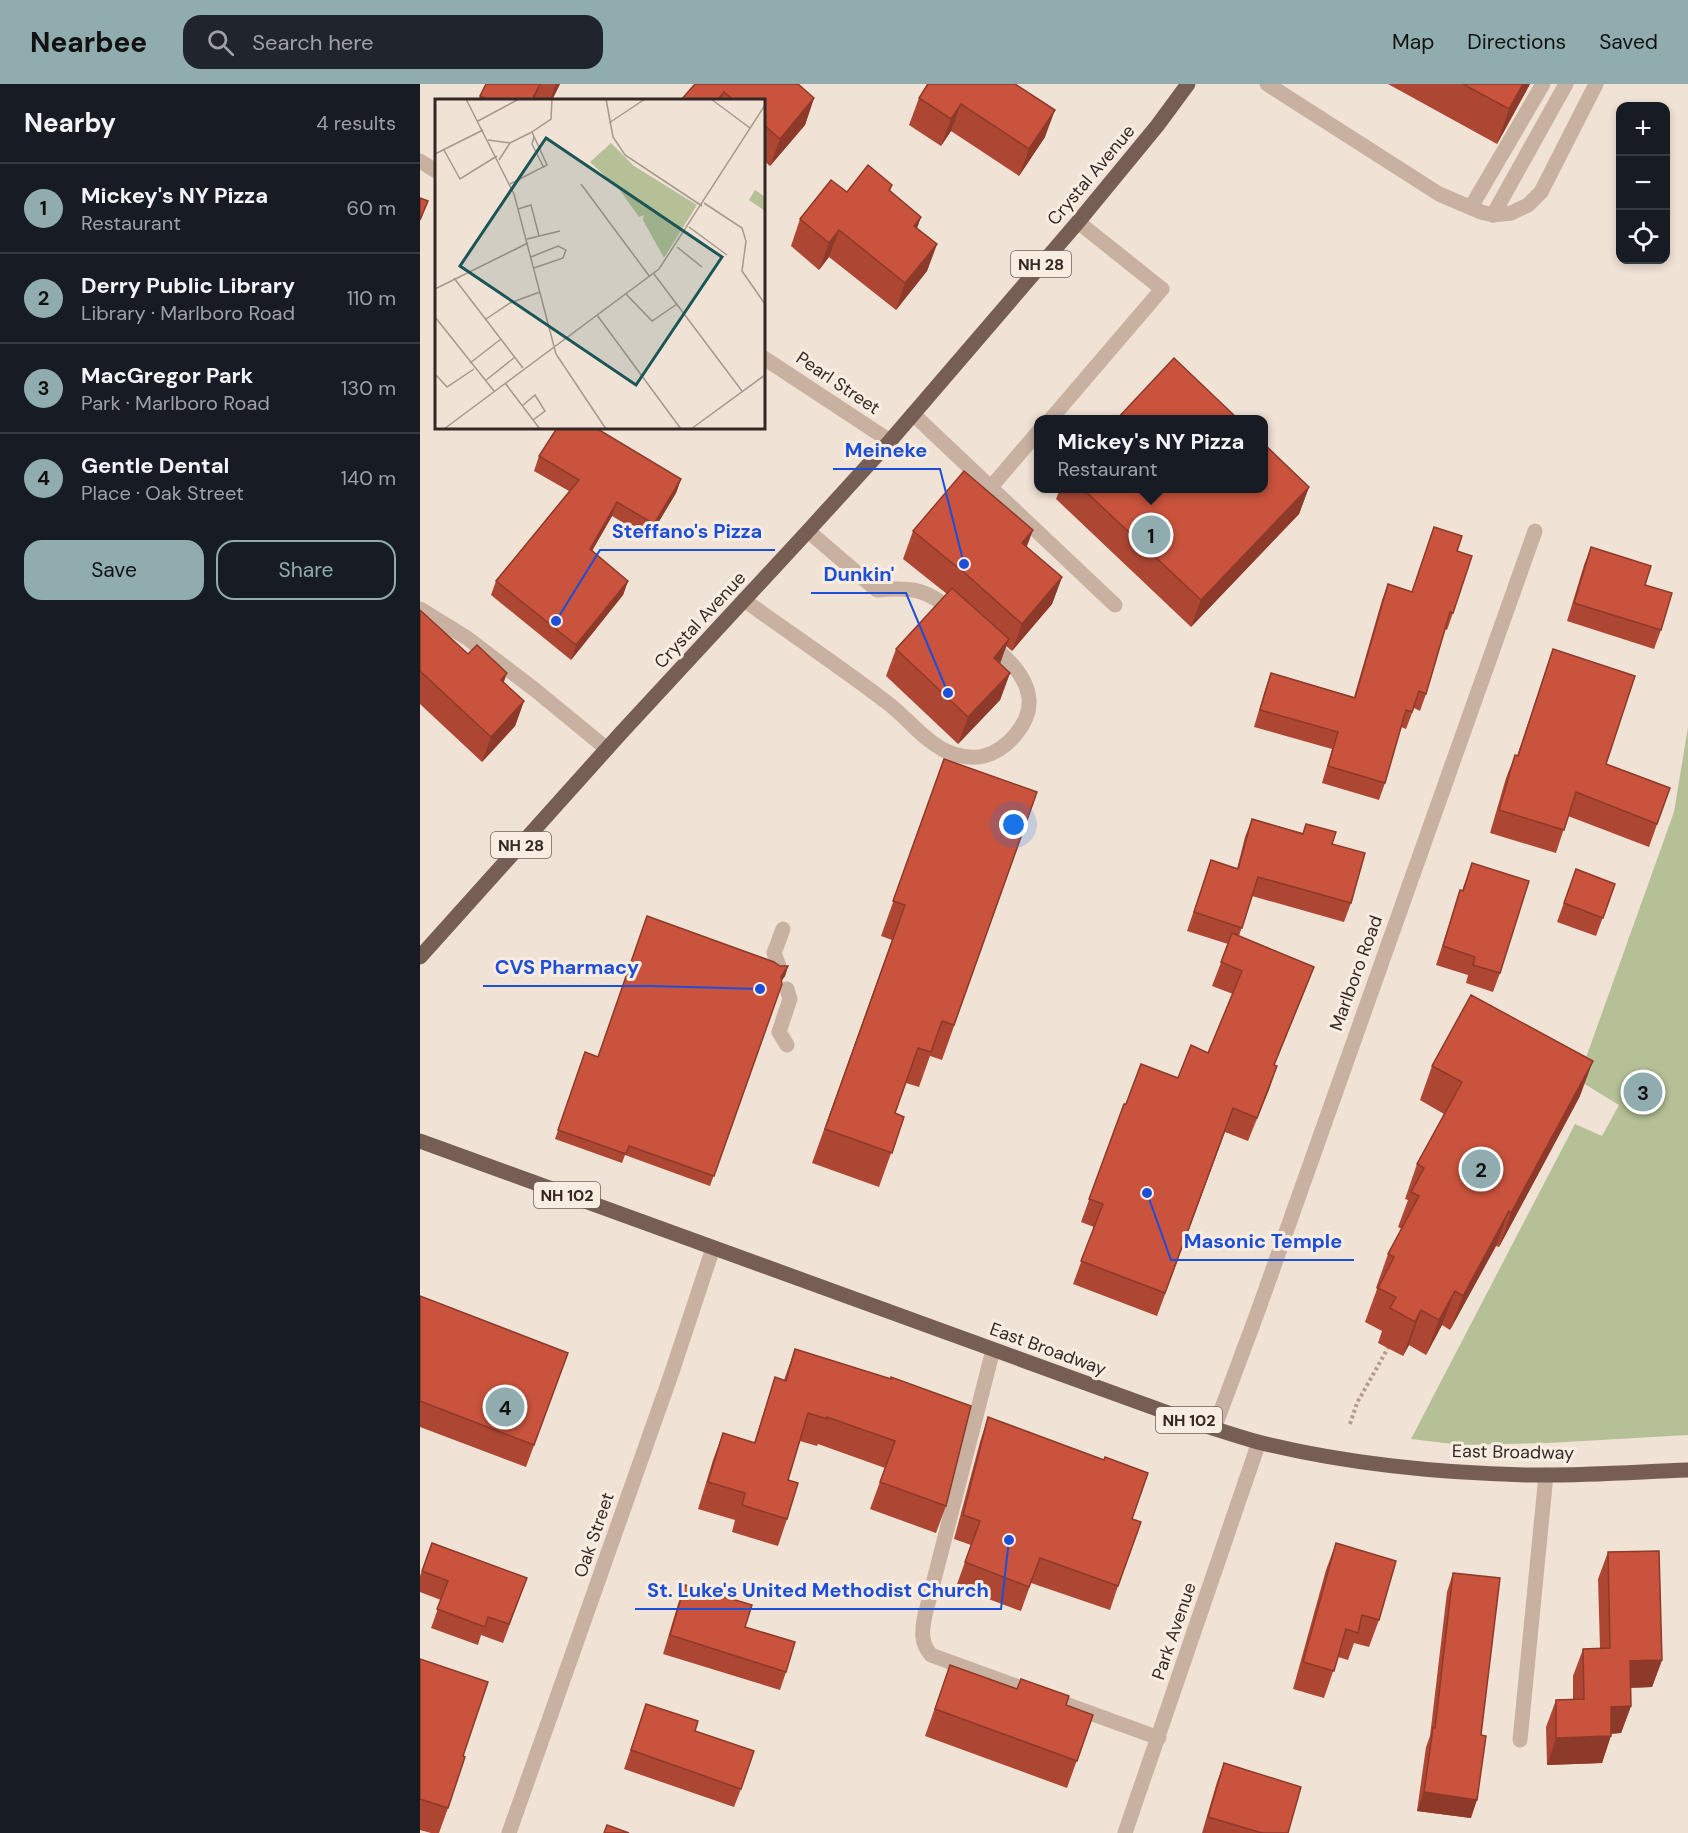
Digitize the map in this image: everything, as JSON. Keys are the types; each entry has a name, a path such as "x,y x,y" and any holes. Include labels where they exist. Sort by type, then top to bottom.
{"main road":[{"name":"Crystal Avenue","path":"420,957 607,749 890,441 1078,222 1157,126 1188,84"},
{"name":"East Broadway","path":"420,1141 993,1350 1214,1429 1259,1442 1318,1455 1385,1465 1461,1472 1546,1474 1688,1470"}],"street":[{"path":"1267,84 1439,194 1494,215 1511,213 1528,205 1541,192 1596,84"},
{"path":"1471,207 1543,84"},
{"path":"1494,215 1566,84"},
{"path":"420,161 435,170"},
{"path":"1054,415 1162,289 1078,222"},
{"name":"Pearl Street","path":"765,359 890,441"},
{"path":"913,414 1115,605"},
{"path":"991,487 1034,437"},
{"path":"744,600 888,703 923,735 945,750 965,756 983,756 998,750 1014,737 1027,718 1029,699 1023,680 1008,659 947,607 926,593 905,588 877,590 808,531"},
{"name":"Marlboro Road","path":"1214,1429 1535,531"},
{"path":"420,609 467,638 607,749"},
{"path":"779,966 774,953 783,929"},
{"path":"787,989 790,999 779,1032 787,1045"},
{"name":"Oak Street","path":"508,1833 672,1372 713,1248"},
{"path":"993,1350 925,1615 922,1634 924,1648 931,1655 1159,1738"},
{"name":"Park Avenue","path":"1125,1833 1259,1442"},
{"path":"1520,1740 1546,1474"}],"path":[{"path":"1350,1424 1357,1403 1388,1348"}],"green space":[{"path":"1688,727 1688,1435 1548,1443 1461,1445 1411,1439 1575,1124 1602,1136 1619,1105 1578,1080 1674,812"}],"building":[{"path":"486,84 540,84 532,99 487,99 480,96"},
{"path":"695,84 798,84 814,98 780,139 765,126 765,99 733,99 724,92 718,99 682,99"},
{"path":"928,84 1015,84 1055,110 1029,149 961,104 951,119 919,98"},
{"path":"1463,84 1523,84 1509,109"},
{"path":"868,165 892,185 889,190 921,217 914,226 937,244 905,283 839,230 829,243 800,219 831,180 847,192"},
{"path":"420,198 428,201 420,220"},
{"path":"1174,358 1234,415 1121,415"},
{"path":"556,429 598,429 681,479 654,524 617,502 590,549 628,581 576,645 496,581 579,480 539,456"},
{"path":"1268,448 1309,487 1201,600 1087,493 1268,493"},
{"path":"964,471 1033,530 1022,543 1062,577 1022,624 913,531"},
{"path":"1434,527 1462,536 1457,551 1472,556 1453,613 1450,612 1426,694 1419,691 1412,712 1406,710 1385,783 1328,766 1338,732 1260,710 1271,673 1355,698 1388,584 1412,592"},
{"path":"1591,547 1651,566 1645,585 1672,593 1661,630 1574,603"},
{"path":"952,588 1009,639 994,658 1010,673 968,717 896,649"},
{"path":"420,610 468,654 477,645 507,673 501,680 524,701 491,737 420,671"},
{"path":"1553,649 1635,676 1606,764 1670,788 1657,824 1576,792 1564,830 1499,810 1515,755 1518,756"},
{"path":"944,759 1037,792 954,1025 942,1021 931,1052 918,1048 895,1113 904,1117 892,1153 825,1129 905,905 893,901"},
{"path":"1252,819 1303,834 1306,824 1336,832 1332,844 1365,853 1351,903 1258,877 1242,928 1194,912 1211,860 1238,869"},
{"path":"1472,863 1529,881 1500,973 1473,965 1475,957 1443,946 1460,890 1463,891"},
{"path":"1576,869 1615,884 1603,918 1564,903"},
{"path":"647,916 780,966 788,966 781,977 782,984 714,1176 629,1146 626,1154 558,1130 585,1052 598,1057"},
{"path":"1232,933 1314,967 1274,1065 1277,1066 1257,1118 1233,1108 1165,1293 1081,1261 1103,1204 1089,1199 1141,1064 1178,1078 1191,1045 1208,1053 1242,971 1221,962"},
{"path":"1471,995 1593,1061 1511,1213 1509,1211 1463,1296 1455,1291 1439,1320 1421,1310 1415,1322 1390,1308 1396,1297 1378,1288 1394,1257 1388,1254 1419,1196 1411,1192 1424,1168 1417,1164 1462,1082 1432,1066"},
{"path":"420,1296 568,1353 534,1445 420,1401"},
{"path":"795,1349 891,1379 891,1377 971,1406 946,1506 880,1482 895,1441 827,1417 827,1419 808,1413 788,1480 798,1483 787,1519 742,1505 745,1493 708,1482 723,1433 755,1443 775,1377 786,1381"},
{"path":"988,1417 1104,1460 1105,1457 1148,1473 1132,1519 1141,1522 1118,1586 1040,1558 1029,1587 965,1562 980,1521 963,1515"},
{"path":"432,1543 527,1578 509,1624 488,1617 485,1627 437,1609 448,1581 422,1571"},
{"path":"1336,1543 1396,1561 1379,1620 1362,1615 1358,1633 1346,1629 1334,1671 1303,1662"},
{"path":"1659,1551 1662,1660 1630,1661 1631,1706 1611,1707 1611,1736 1556,1738 1556,1700 1584,1699 1583,1649 1610,1648 1608,1552"},
{"path":"1453,1573 1500,1578 1481,1735 1486,1736 1477,1800 1424,1792 1433,1728 1435,1728"},
{"path":"685,1585 752,1605 745,1627 795,1642 786,1672 670,1635"},
{"path":"420,1659 488,1682 448,1808 420,1799"},
{"path":"950,1665 1017,1689 1021,1679 1069,1696 1066,1705 1093,1715 1077,1761 935,1709"},
{"path":"646,1704 698,1721 695,1731 754,1751 741,1789 631,1750"},
{"path":"1224,1763 1301,1787 1288,1833 1262,1833 1208,1817"},
{"path":"607,1825 629,1833 604,1833"}],"place":[{"name":"Mickey's NY Pizza","path":"1151,535"},
{"name":"Meineke","path":"964,564"},
{"name":"Steffano's Pizza","path":"556,621"},
{"name":"Dunkin'","path":"948,693"},
{"name":"CVS Pharmacy","path":"760,989"},
{"name":"MacGregor Park","path":"1643,1092"},
{"name":"Derry Public Library","path":"1481,1169"},
{"name":"Masonic Temple","path":"1147,1193"},
{"name":"Gentle Dental","path":"505,1407"},
{"name":"St. Luke's United Methodist Church","path":"1009,1540"}]}
